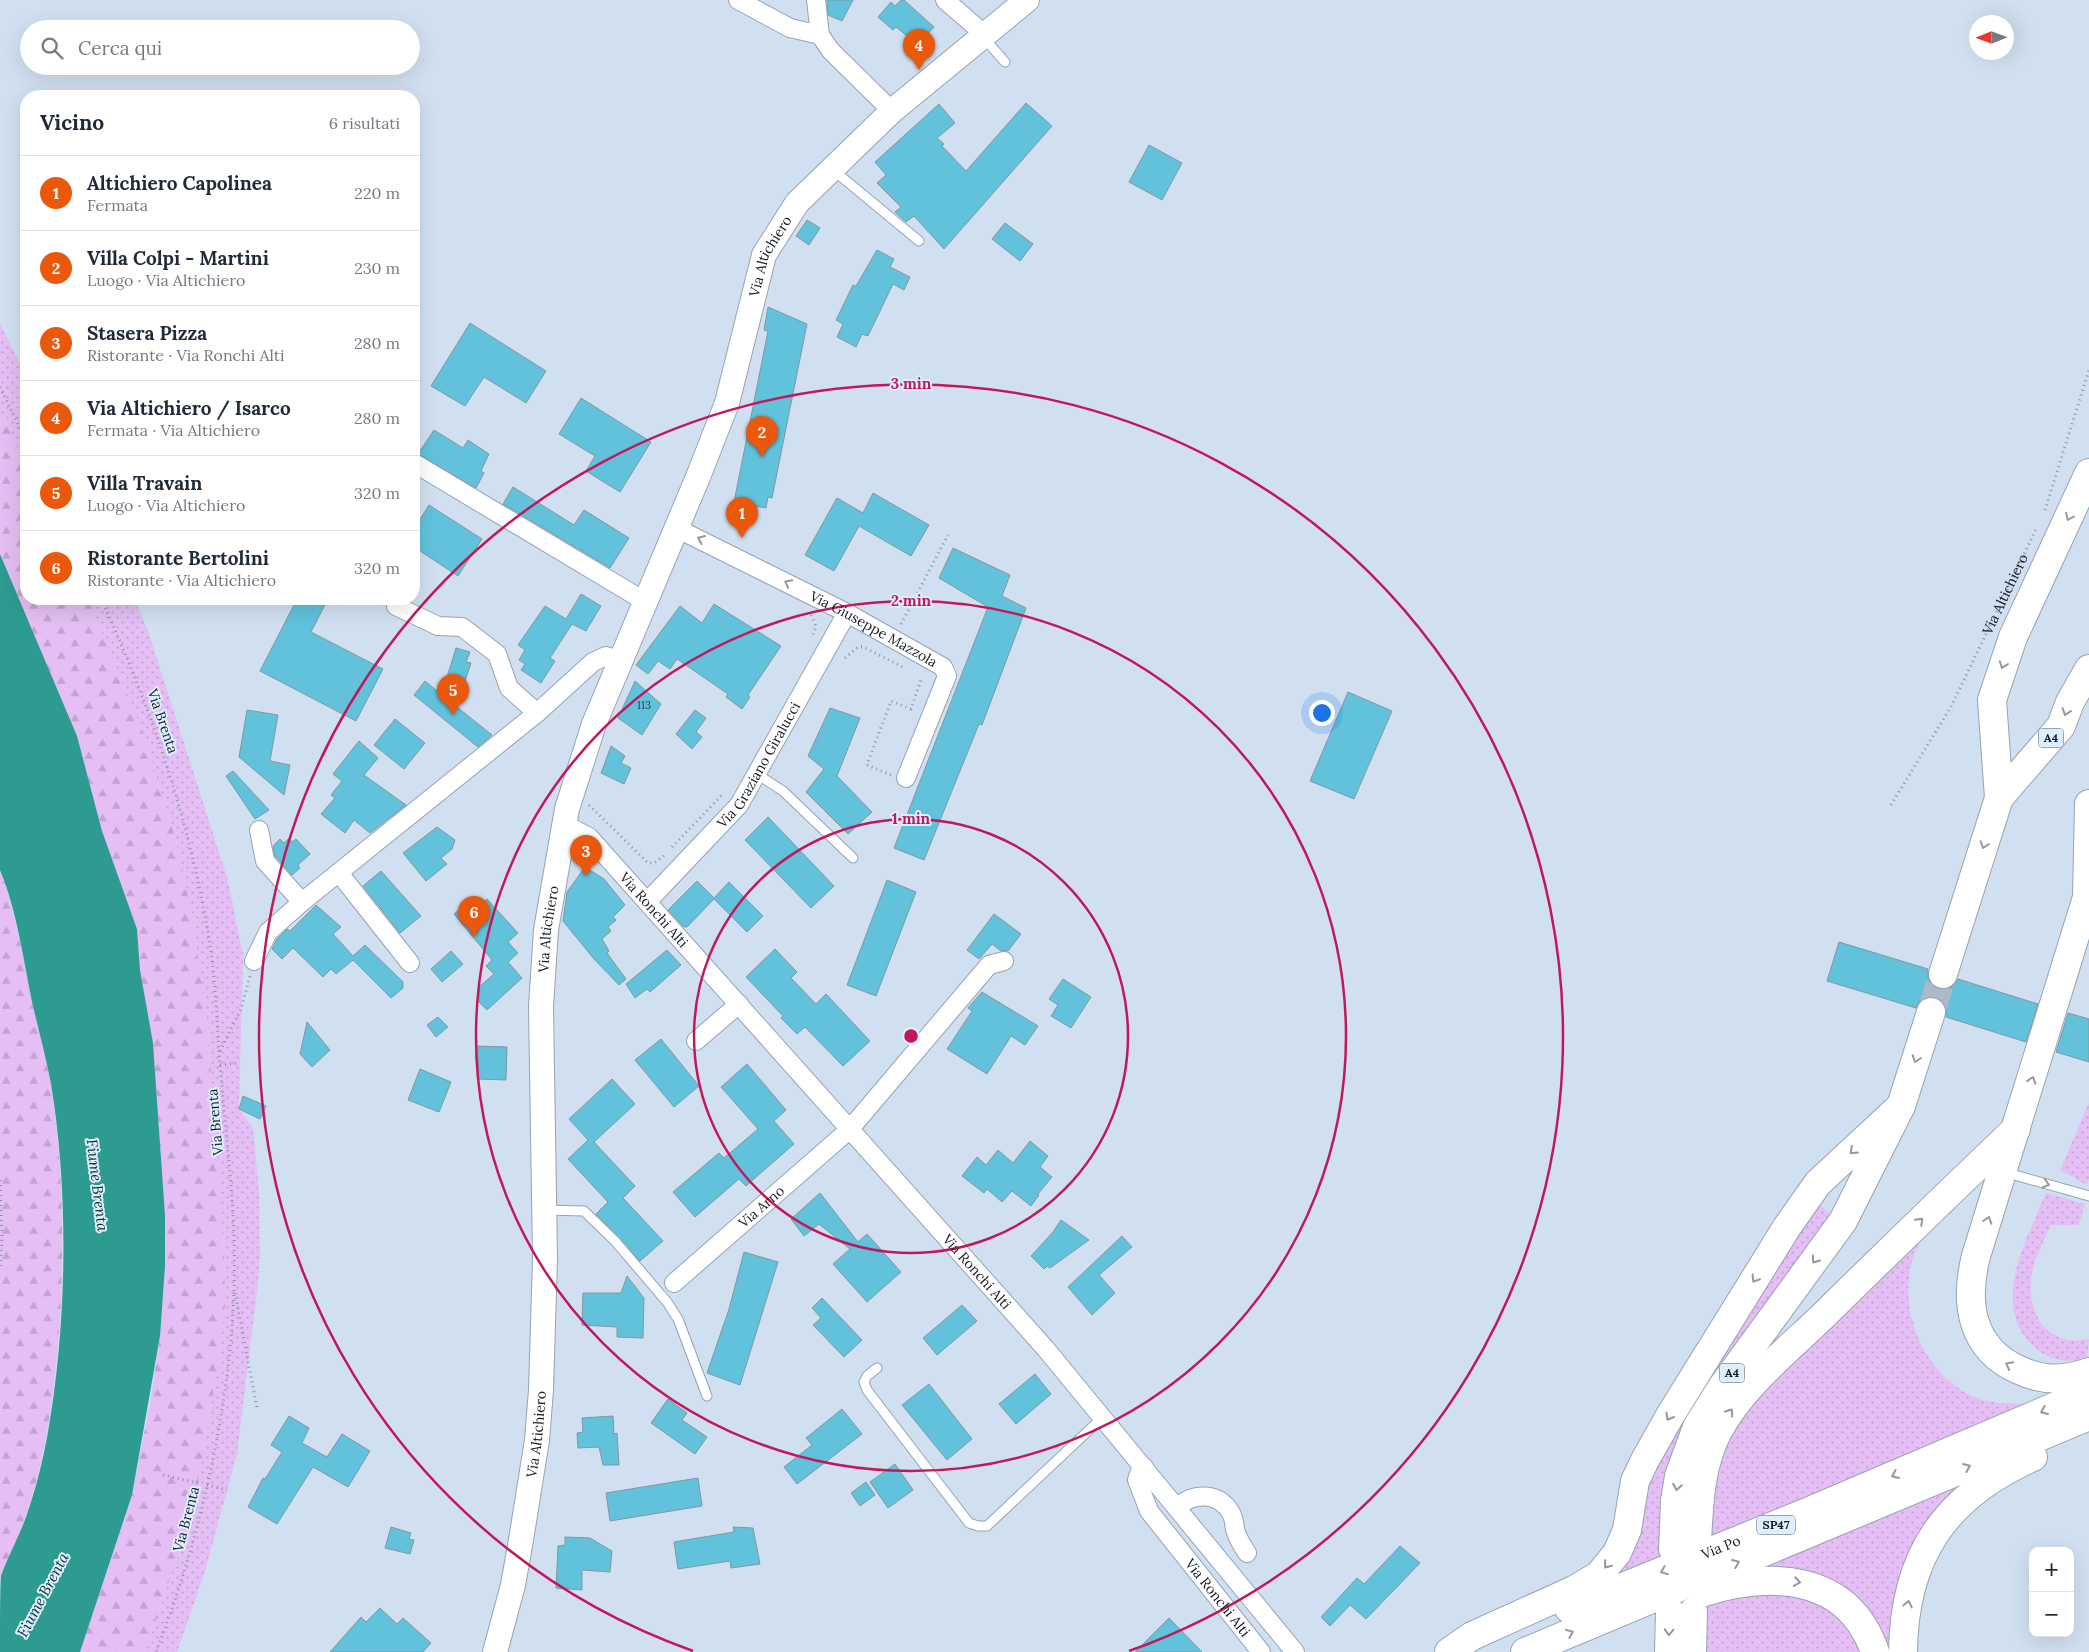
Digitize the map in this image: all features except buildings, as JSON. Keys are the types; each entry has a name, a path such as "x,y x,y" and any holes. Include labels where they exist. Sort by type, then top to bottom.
{"highway":[{"path":"1999,798 1992,700 2013,637 2089,472"},
{"name":"A4","path":"1943,974 1999,798 2061,726 2070,702 2089,670"},
{"path":"2089,804 2088,894 1972,1273 1972,1312 1979,1335 1989,1350 2004,1364 2046,1380 2066,1379 2089,1372"},
{"name":"A4","path":"1931,1012 1901,1106 1843,1221 1722,1387 1697,1427 1679,1476 1685,1545 1703,1472 1718,1432 1731,1411 1774,1364 2018,1127"},
{"path":"1449,1652 1472,1636 1574,1590 1599,1575 1617,1553 1627,1530 1635,1481 1645,1460 1671,1414 1787,1227 1818,1183 1901,1106"},
{"name":"Via Po","path":"1461,1652 1805,1513 2089,1392"},
{"name":"Via Po","path":"1525,1652 2089,1416"},
{"path":"1903,1652 1904,1620 1912,1582 1930,1542 1953,1510 1968,1495 2000,1474 2089,1432"},
{"path":"1613,1616 1631,1614 1736,1584 1783,1580 1802,1582 1836,1597 1847,1607 1860,1621 1876,1652"},
{"path":"1669,1652 1682,1612 1692,1652"}],"street":[{"path":"738,0 790,28 820,35"},
{"path":"816,0 820,35 831,51 892,111"},
{"path":"945,0 983,35"},
{"name":"Via Altichiero","path":"495,1652 513,1585 537,1440 544,1322 541,1006 547,922 563,826 594,724 727,403 764,255 797,203 832,169 892,111 1027,0"},
{"path":"420,467 646,602"},
{"name":"Via Giuseppe Mazzola","path":"676,528 724,550 847,613 943,667 947,676 902,778"},
{"path":"396,606 438,626 462,627 497,654 509,688 536,714"},
{"name":"Via Graziano Giralucci","path":"647,902 730,816 757,774 847,613"},
{"path":"254,961 268,932 302,902 536,714 593,662 606,656 622,660"},
{"name":"Via Ronchi Alti","path":"563,826 572,828 589,837 739,1004 978,1280 1104,1416 1295,1652"},
{"path":"258,830 265,861 302,902"},
{"path":"339,873 410,963"},
{"path":"849,1130 990,965 1004,961"},
{"path":"696,1041 739,1004"},
{"name":"Via Arno","path":"674,1283 849,1130"},
{"name":"Via Ronchi Alti","path":"1144,1467 1140,1471 1137,1480 1150,1511 1261,1652"},
{"path":"1177,1507 1185,1500 1199,1496 1212,1496 1223,1502 1232,1514 1238,1540 1248,1553"}],"lane":[{"path":"983,35 1005,62"},
{"path":"832,169 919,240"},
{"path":"757,774 783,791 853,858"},
{"path":"2003,1172 2089,1196"},
{"path":"543,1210 584,1211 615,1241 667,1302 678,1319 707,1396"},
{"path":"877,1368 867,1376 864,1382 867,1390 969,1523 978,1526 987,1526 1104,1416"}],"path":[{"path":"2042,517 2089,370"},
{"path":"0,387 20,429"},
{"name":"Via Altichiero","path":"1891,805 1952,705 2037,526"},
{"path":"899,627 948,535"},
{"name":"Via Brenta","path":"104,605 150,710 194,867 210,947 231,1186 234,1286 227,1371 207,1485 183,1573 156,1652"},
{"path":"804,612 812,616 816,626 811,639"},
{"path":"845,658 858,647 863,646 907,669"},
{"path":"902,778 867,765 891,701 911,709 923,677 915,673"},
{"path":"588,803 648,863 654,863 663,857 727,790"},
{"path":"220,1052 241,1009 254,961"},
{"path":"220,1065 238,1063"},
{"path":"0,1180 2,1237 0,1267"},
{"path":"234,1286 257,1408"},
{"path":"163,1476 198,1483"},
{"path":"207,1485 226,1490"}],"green space":[{"path":"0,324 20,364 20,452 0,410"},
{"path":"0,410 20,452 20,601 0,554"},
{"path":"22,605 90,605 143,732 176,840 192,916 208,1030 224,1249 225,1304 218,1365 197,1488 183,1540 145,1652 80,1652 132,1495 151,1398 160,1336 161,1159 153,1043 140,970 137,929 102,831 77,736"},
{"path":"90,605 137,605 148,631 227,877 243,954 239,1109 253,1128 259,1192 260,1257 257,1291 237,1454 205,1571 177,1652 145,1652 183,1540 197,1488 218,1365 224,1304 224,1249 208,1030 192,916 176,840 143,732"},
{"path":"0,870 15,920 45,1055 55,1112 60,1166 62,1246 61,1300 56,1372 45,1442 27,1511 15,1545 0,1578"},
{"path":"2089,1103 2089,1179 2087,1185 2060,1170"},
{"path":"2046,1193 2085,1204 2079,1225 2051,1225 2033,1268 2031,1297 2034,1310 2040,1322 2060,1338 2073,1340 2089,1339 2087,1359 2071,1361 2057,1359 2037,1350 2019,1327 2014,1309 2013,1289 2016,1269 2030,1229"},
{"path":"1821,1206 1835,1217 1664,1506 1660,1557 1624,1571 1641,1485 1789,1233"},
{"path":"1931,1225 1914,1255 1908,1286 1909,1306 1921,1344 1931,1361 1944,1376 1960,1389 1977,1398 1988,1401 2023,1404 1704,1543 1708,1493 1723,1445 1750,1401"},
{"path":"1982,1473 1949,1500 1895,1652 1887,1652 1883,1636 1871,1613 1853,1595 1747,1568"},
{"path":"1771,1590 1800,1592 1844,1617 1869,1652 1699,1652 1700,1603"}],"water":[{"name":"Fiume Brenta","path":"0,554 77,736 102,831 137,929 140,970 153,1043 165,1216 165,1266 160,1336 132,1495 80,1652 0,1652 1,1576 30,1506 48,1432 59,1347 62,1303 63,1213 57,1126 51,1084 16,920 0,870"}],"tunnel":[{"path":"1931,1012 1943,974"}],"place":[{"name":"Via Altichiero / Isarco","path":"919,70"},
{"name":"Villa Colpi - Martini","path":"762,457"},
{"name":"Altichiero Capolinea","path":"742,538"},
{"name":"Villa Travain","path":"453,715"},
{"name":"Stasera Pizza","path":"586,876"},
{"name":"Ristorante Bertolini","path":"474,937"}]}
